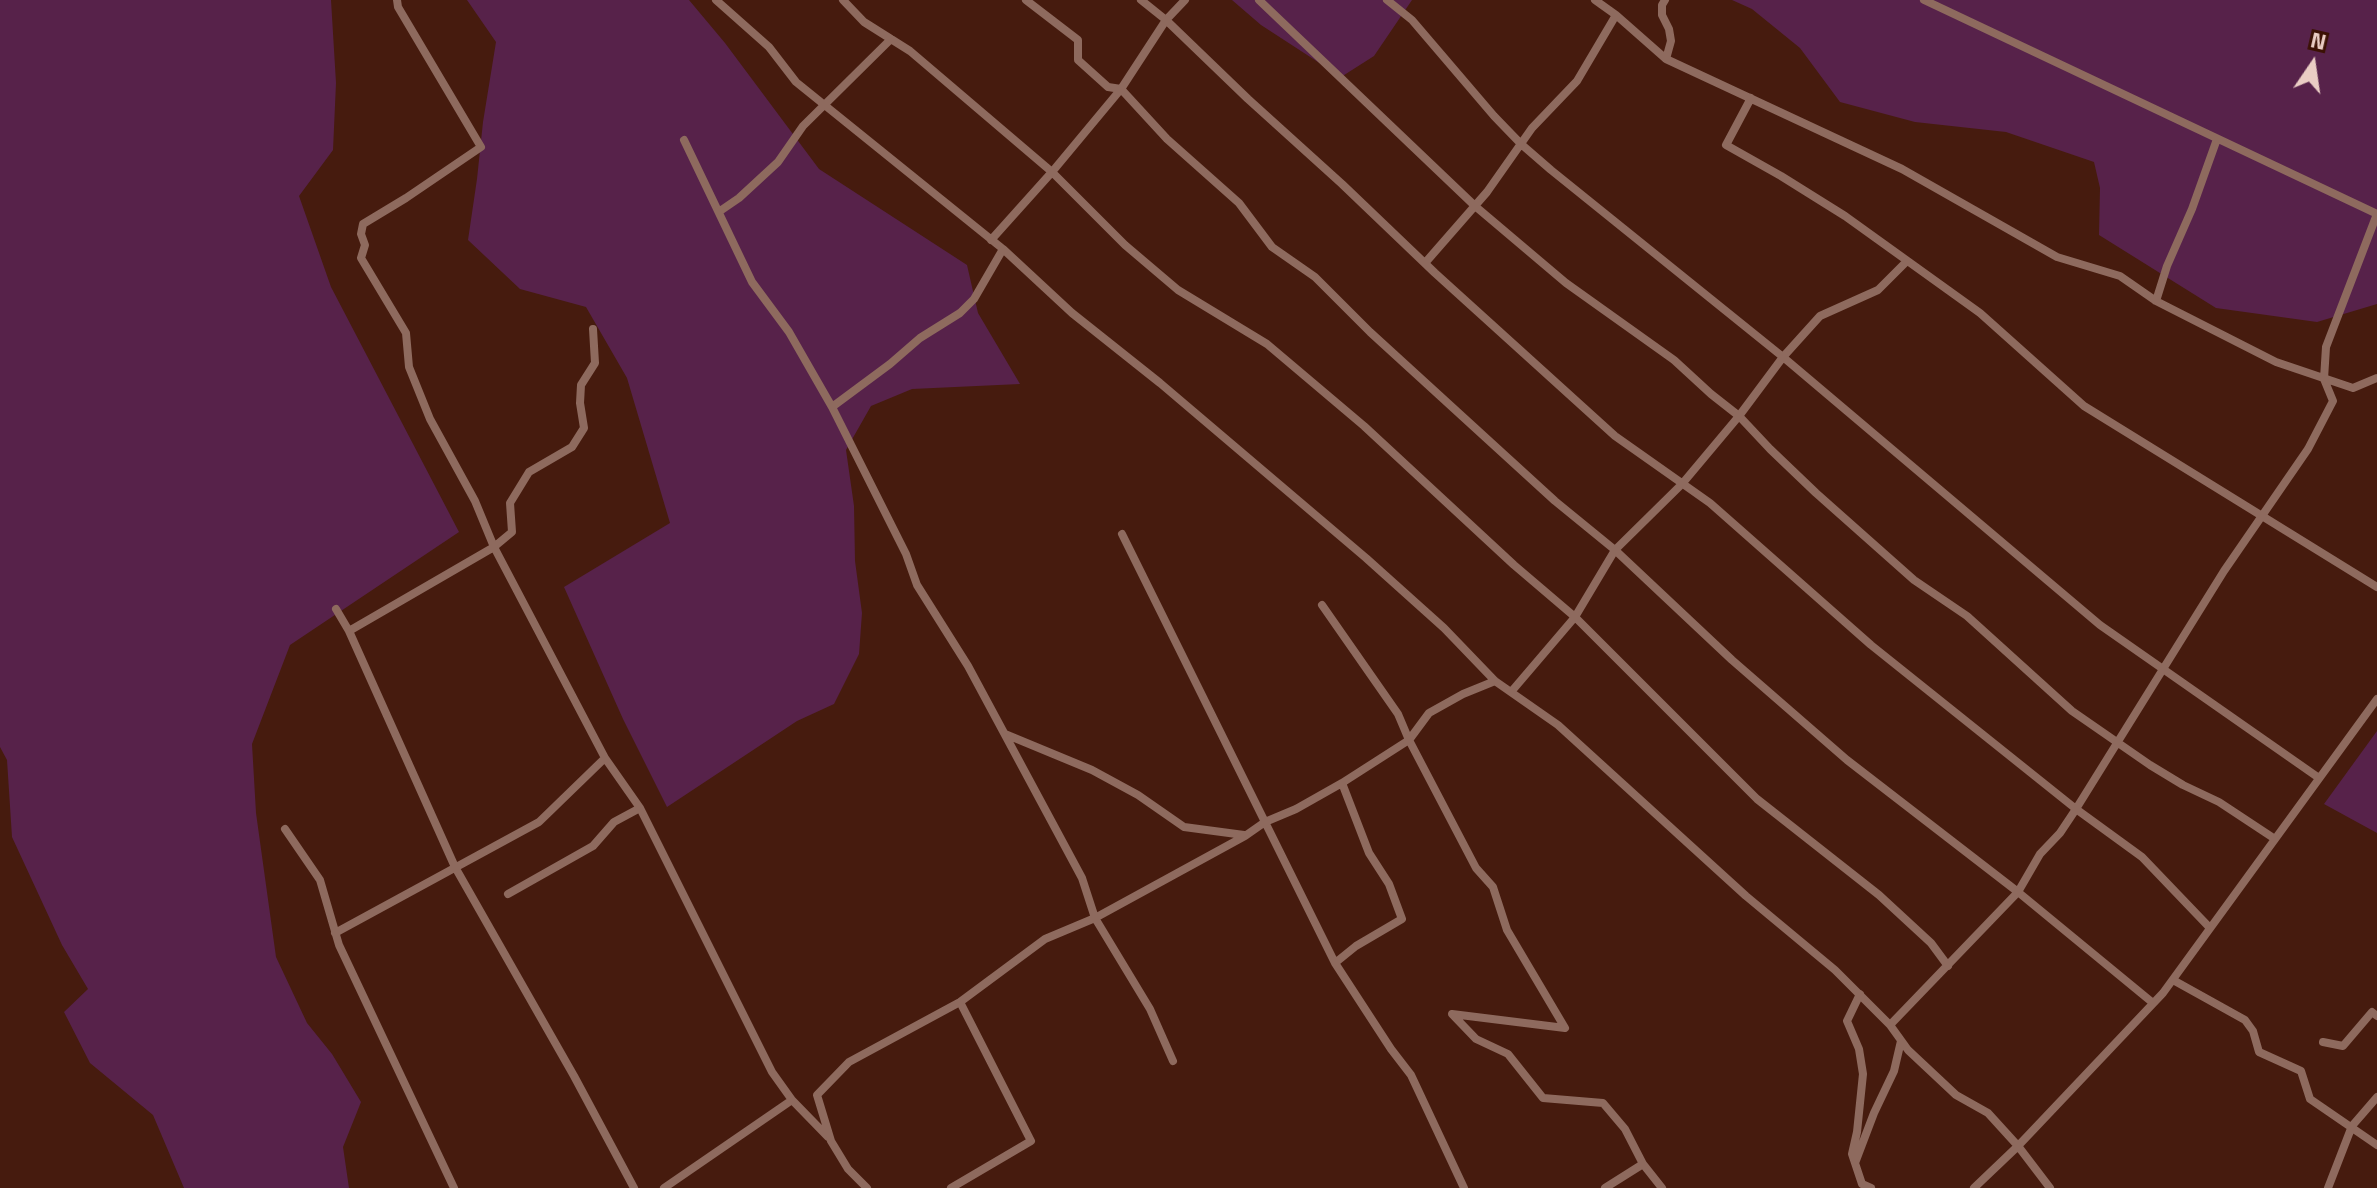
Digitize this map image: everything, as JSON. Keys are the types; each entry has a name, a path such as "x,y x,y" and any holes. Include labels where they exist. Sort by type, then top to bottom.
{"street":[{"path":"397,0 398,7 481,147 363,224 361,234 365,245 361,258 406,333 409,367 430,419 475,501 494,547 605,758 640,808 772,1072 792,1100 831,1141 848,1169 867,1188"},
{"path":"716,0 769,47 796,82 917,177 1003,249 1072,313 1160,383 1366,558 1444,628 1495,681 1558,725 1746,896 1835,970 1890,1025 1908,1050 1956,1095 1988,1113 2050,1188"},
{"path":"843,0 864,22 910,51 1052,172 1125,245 1178,290 1267,344 1352,416 1575,617 1757,799 1879,895 1931,943 1948,966"},
{"path":"1026,0 1078,40 1078,60 1108,87 1121,89 1167,139 1239,203 1272,247 1315,277 1370,332 1555,501 1615,550 1732,660 1847,760 2018,892 2153,1003"},
{"path":"1141,0 1615,436 1710,503 1871,645 2076,809 2142,857 2210,928"},
{"path":"991,240 1121,89 1166,20 1185,0"},
{"path":"1259,0 1475,206 1566,283 1674,360 1739,416 1804,482 1914,580 1967,616 2072,711 2150,765 2219,802 2275,839"},
{"path":"1387,0 1412,20 1521,144 1783,357 2100,625 2319,778"},
{"path":"1595,0 1666,59 1902,169 2057,257 2120,276 2156,301 2276,362 2353,388 2377,378"},
{"path":"1665,0 1662,15 1671,41 1666,59"},
{"path":"1890,1025 2018,892 2040,854 2060,833 2076,809 2224,571 2308,449 2333,401 2324,379 2326,347 2377,214 1924,0"},
{"path":"1425,263 1487,192 1532,128 1577,81 1616,15"},
{"path":"720,211 778,162 803,126 891,39"},
{"path":"1751,98 1726,145 1845,216 1980,313 2084,406 2377,587"},
{"path":"2156,301 2217,139"},
{"path":"684,140 752,282 789,332 832,407 906,554 917,585 968,666 1005,734 1082,878 1095,918 1150,1009 1173,1061"},
{"path":"832,407 920,338 960,313 974,299 1003,249"},
{"path":"1511,692 1575,617 1615,550 1682,484 1783,357 1820,316 1878,290 1907,261"},
{"path":"349,631 494,547 512,532 510,503 529,472 572,447 584,428 581,385 595,363 593,329"},
{"path":"1122,534 1335,963 1411,1075 1464,1188"},
{"path":"1322,605 1398,714 1476,868 1493,887 1507,930 1565,1028 1452,1014 1476,1039 1508,1054 1543,1098 1603,1103 1625,1129 1643,1164 1662,1188"},
{"path":"336,609 349,631 455,867 634,1188"},
{"path":"831,1141 817,1095 849,1062 960,1002 1045,939 1095,918 1265,822 1296,809 1342,783 1409,740 1429,713 1495,681"},
{"path":"1974,1188 2018,1146 2173,980 2377,699"},
{"path":"1005,734 1092,770 1138,795 1184,827 1245,836"},
{"path":"335,933 539,822 605,758"},
{"path":"1335,963 1356,946 1402,919 1389,884 1369,853 1342,783"},
{"path":"508,894 593,846 614,822 640,808"},
{"path":"285,829 320,880 339,945 454,1188"},
{"path":"2173,980 2245,1020 2253,1031 2259,1052 2301,1071 2310,1099 2377,1145"},
{"path":"1860,994 1847,1021 1859,1049 1863,1074 1852,1154 1862,1184 1871,1188"},
{"path":"951,1188 1031,1141 960,1002"},
{"path":"2323,1042 2343,1046 2372,1012 2377,1016"},
{"path":"1855,1163 1894,1071 1901,1041"},
{"path":"2328,1188 2352,1126 2377,1097"},
{"path":"664,1188 792,1100"},
{"path":"1605,1188 1643,1164"}],"shaded area":[{"path":"0,0 331,0 336,83 333,150 299,196 331,287 459,532 290,645 252,744 256,813 276,957 307,1023 332,1054 361,1102 343,1147 349,1188 184,1188 153,1115 90,1063 64,1012 88,989 62,945 12,837 7,760 0,747"},
{"path":"467,0 689,0 819,169 967,265 978,313 1020,384 912,389 871,406 846,450 854,506 855,561 862,613 859,654 834,704 797,721 667,807 623,719 564,587 670,523 627,378 586,307 520,289 468,240 496,42"},
{"path":"1232,0 1412,0 1374,56 1341,77 1261,25"},
{"path":"1732,0 2377,0 2377,304 2317,322 2216,308 2099,235 2100,188 2094,162 2006,132 1915,122 1840,102 1800,48 1752,9"},
{"path":"2377,731 2377,833 2324,804"}]}
